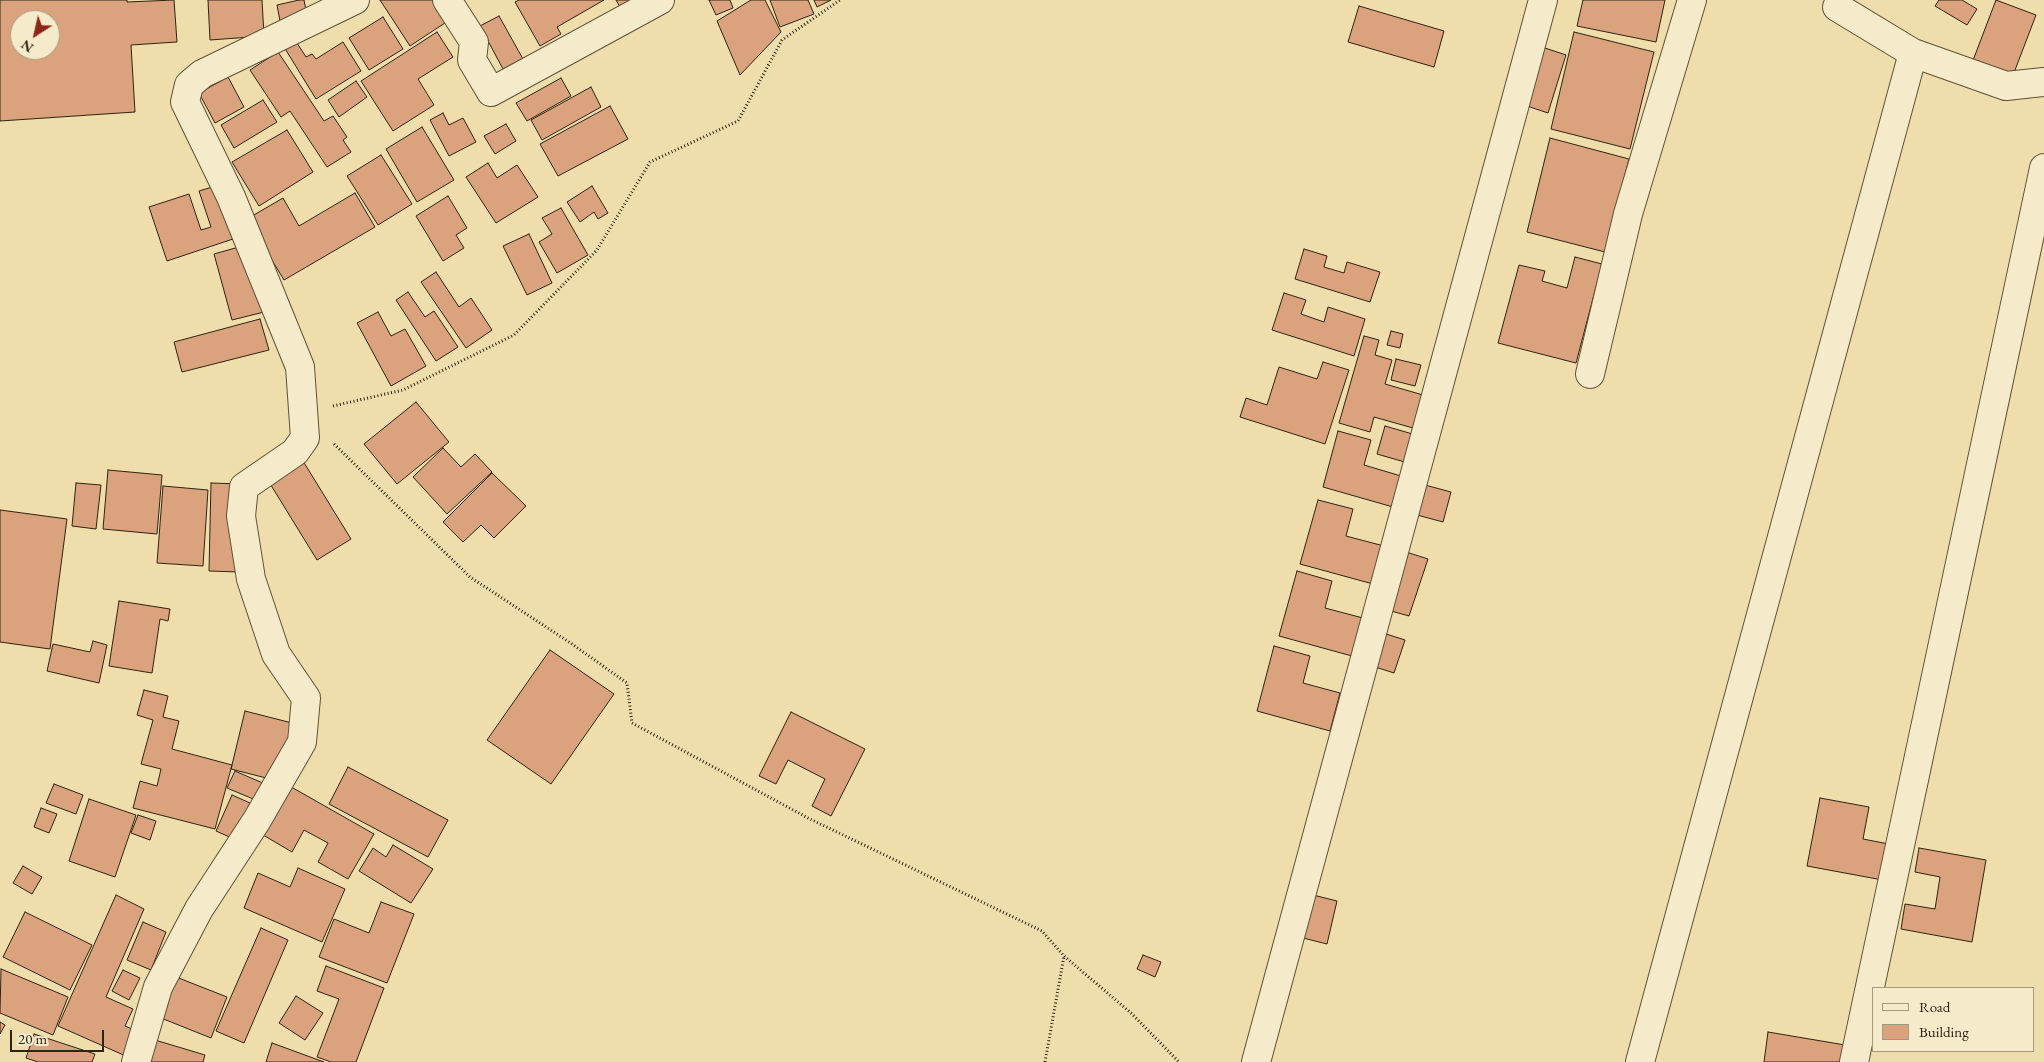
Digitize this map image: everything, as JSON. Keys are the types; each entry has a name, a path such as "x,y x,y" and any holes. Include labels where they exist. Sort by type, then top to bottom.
{"street":[{"path":"136,1062 158,987 199,909 257,820 302,742 306,698 276,654 251,580 242,516 244,487 295,452 305,438 300,367 231,197 185,102 189,84 202,74 355,0"},
{"path":"447,0 474,42 472,60 491,92 660,0"},
{"path":"1256,1062 1543,0"},
{"path":"1590,374 1628,214 1692,0"},
{"path":"1837,7 1913,53 2006,86 2044,82"},
{"path":"1640,1062 1913,53"},
{"path":"1854,1062 2044,168"}],"path":[{"path":"303,413 403,390 514,335 597,250 650,162 738,121 782,40 840,0"},
{"path":"303,413 470,577 572,644 627,684 632,723 808,818 1042,931 1064,956 1131,1013 1179,1062"},
{"path":"1045,1062 1064,956"}],"building":[{"path":"0,0 127,0 127,2 174,0 177,42 131,45 135,112 0,121"},
{"path":"208,0 262,0 264,36 210,40"},
{"path":"304,0 307,15 280,21 277,5"},
{"path":"380,0 438,0 451,19 410,46"},
{"path":"519,0 604,0 557,27 561,34 540,46 515,2"},
{"path":"616,0 633,0 620,7"},
{"path":"709,0 730,0 733,8 716,15"},
{"path":"751,0 765,0 781,32 740,75 717,21"},
{"path":"770,0 808,0 814,14 780,27"},
{"path":"814,0 831,0 817,7"},
{"path":"1583,0 1665,0 1656,42 1577,26"},
{"path":"1939,0 1962,0 1977,9 1967,25 1935,6"},
{"path":"1996,0 2036,15 2012,78 1972,63"},
{"path":"1359,6 1444,31 1434,67 1348,42"},
{"path":"499,16 523,59 503,69 480,26"},
{"path":"383,17 403,49 369,70 349,38"},
{"path":"437,32 453,57 418,79 434,105 393,131 361,81"},
{"path":"1574,32 1654,52 1630,149 1551,129"},
{"path":"295,40 306,57 312,54 316,59 343,42 361,71 316,99 284,47"},
{"path":"1542,47 1566,55 1548,113 1524,105"},
{"path":"278,52 324,121 333,116 347,137 343,140 351,152 327,167 290,111 281,117 250,70"},
{"path":"228,77 244,107 215,123 199,93"},
{"path":"561,78 571,96 527,121 516,103"},
{"path":"356,81 367,97 339,117 328,100"},
{"path":"591,87 601,107 542,140 531,120"},
{"path":"263,100 277,122 234,148 221,125"},
{"path":"610,106 628,139 558,176 540,144"},
{"path":"443,113 449,125 463,118 476,142 449,156 430,120"},
{"path":"506,124 516,141 495,154 484,136"},
{"path":"422,127 454,180 417,202 386,149"},
{"path":"287,130 313,172 259,206 232,162"},
{"path":"1550,138 1629,159 1605,252 1527,232"},
{"path":"381,155 412,204 378,225 347,176"},
{"path":"488,163 497,178 517,165 538,197 496,223 466,177"},
{"path":"219,185 236,238 167,261 149,207 189,194 201,230 211,227 199,191"},
{"path":"592,186 608,213 598,219 594,212 580,222 567,202"},
{"path":"355,193 375,227 284,280 247,219 283,198 299,226"},
{"path":"448,196 467,228 456,235 464,248 443,261 416,216"},
{"path":"561,208 588,255 557,273 539,242 552,234 542,218"},
{"path":"529,234 552,283 527,295 503,246"},
{"path":"246,245 264,312 232,320 214,254"},
{"path":"1304,249 1327,256 1324,267 1344,273 1347,262 1380,272 1370,302 1295,279"},
{"path":"1575,257 1602,264 1576,363 1498,343 1519,265 1545,271 1542,281 1567,288"},
{"path":"436,272 459,307 471,298 492,330 466,348 421,282"},
{"path":"408,292 425,317 434,311 458,347 436,361 396,300"},
{"path":"1284,293 1306,300 1301,314 1324,322 1328,307 1365,319 1354,356 1272,330"},
{"path":"378,312 391,336 405,329 426,366 391,386 357,323"},
{"path":"260,319 269,350 182,372 174,342"},
{"path":"1391,331 1403,334 1400,348 1387,345"},
{"path":"1364,336 1379,340 1375,355 1392,360 1385,384 1423,395 1413,428 1374,417 1370,432 1339,423"},
{"path":"1396,359 1421,365 1415,386 1391,380"},
{"path":"1323,362 1349,370 1325,444 1240,417 1246,398 1267,405 1279,367 1317,379"},
{"path":"416,402 449,442 397,484 364,444"},
{"path":"1385,426 1416,435 1408,463 1377,454"},
{"path":"1338,431 1371,440 1364,465 1401,476 1393,507 1323,487"},
{"path":"443,448 461,467 475,454 492,472 447,514 413,477"},
{"path":"303,461 351,539 317,560 269,482"},
{"path":"108,470 162,475 157,534 103,529"},
{"path":"492,473 526,506 494,538 481,525 463,542 443,522"},
{"path":"76,483 101,485 96,529 72,526"},
{"path":"211,483 241,484 239,572 209,571"},
{"path":"1425,485 1451,492 1443,522 1417,515"},
{"path":"163,486 208,490 203,566 157,563"},
{"path":"1318,500 1353,509 1346,536 1384,546 1373,584 1300,564"},
{"path":"0,510 67,519 50,649 0,642"},
{"path":"1403,551 1428,559 1409,616 1384,609"},
{"path":"1297,571 1332,581 1325,608 1363,618 1352,656 1279,636"},
{"path":"119,601 170,609 168,621 160,619 152,673 109,666"},
{"path":"1380,632 1405,640 1394,673 1369,665"},
{"path":"93,641 107,645 99,683 47,671 53,644 90,652"},
{"path":"1274,646 1310,656 1303,683 1340,693 1330,731 1257,711"},
{"path":"550,650 614,694 551,784 487,740"},
{"path":"144,690 168,696 163,717 179,721 172,749 232,765 215,829 133,808 140,781 157,786 161,769 141,764 153,720 137,715"},
{"path":"245,711 300,725 270,779 231,769"},
{"path":"791,712 865,749 831,816 812,806 825,779 788,760 776,784 759,776"},
{"path":"348,767 448,820 428,857 329,804"},
{"path":"235,771 265,784 258,801 227,788"},
{"path":"54,784 83,795 76,814 46,803"},
{"path":"286,784 374,834 348,879 318,862 328,843 304,830 292,852 258,832"},
{"path":"232,795 250,803 234,839 216,831"},
{"path":"1820,798 1869,807 1863,839 1894,845 1888,881 1807,866"},
{"path":"89,799 136,815 115,877 69,861"},
{"path":"41,808 57,814 49,833 34,827"},
{"path":"138,815 156,821 150,840 131,833"},
{"path":"393,845 433,869 411,903 359,871 373,848 386,857"},
{"path":"1919,848 1986,860 1972,942 1901,929 1905,904 1935,909 1940,877 1915,872"},
{"path":"23,866 42,877 32,894 13,883"},
{"path":"298,868 345,889 322,942 244,908 258,873 290,887"},
{"path":"116,895 144,909 106,997 133,1009 125,1026 139,1032 128,1057 58,1026"},
{"path":"1313,895 1337,901 1327,944 1303,938"},
{"path":"381,902 414,914 387,983 319,957 334,919 369,933"},
{"path":"25,912 92,945 70,990 3,957"},
{"path":"143,922 166,932 151,970 127,960"},
{"path":"261,928 288,940 244,1043 216,1031"},
{"path":"1143,955 1161,962 1155,977 1137,969"},
{"path":"326,966 384,988 356,1062 331,1062 317,1057 339,999 317,991"},
{"path":"1,969 68,997 53,1035 0,1013"},
{"path":"123,970 140,978 129,1000 112,991"},
{"path":"171,975 227,997 211,1038 156,1016"},
{"path":"296,996 323,1013 305,1040 279,1023"},
{"path":"0,1022 5,1025 0,1034"},
{"path":"1768,1032 1845,1045 1842,1062 1764,1062"},
{"path":"34,1034 95,1054 92,1062 38,1062 26,1058"},
{"path":"155,1040 205,1055 203,1062 148,1062"},
{"path":"272,1043 324,1062 266,1062"}]}
